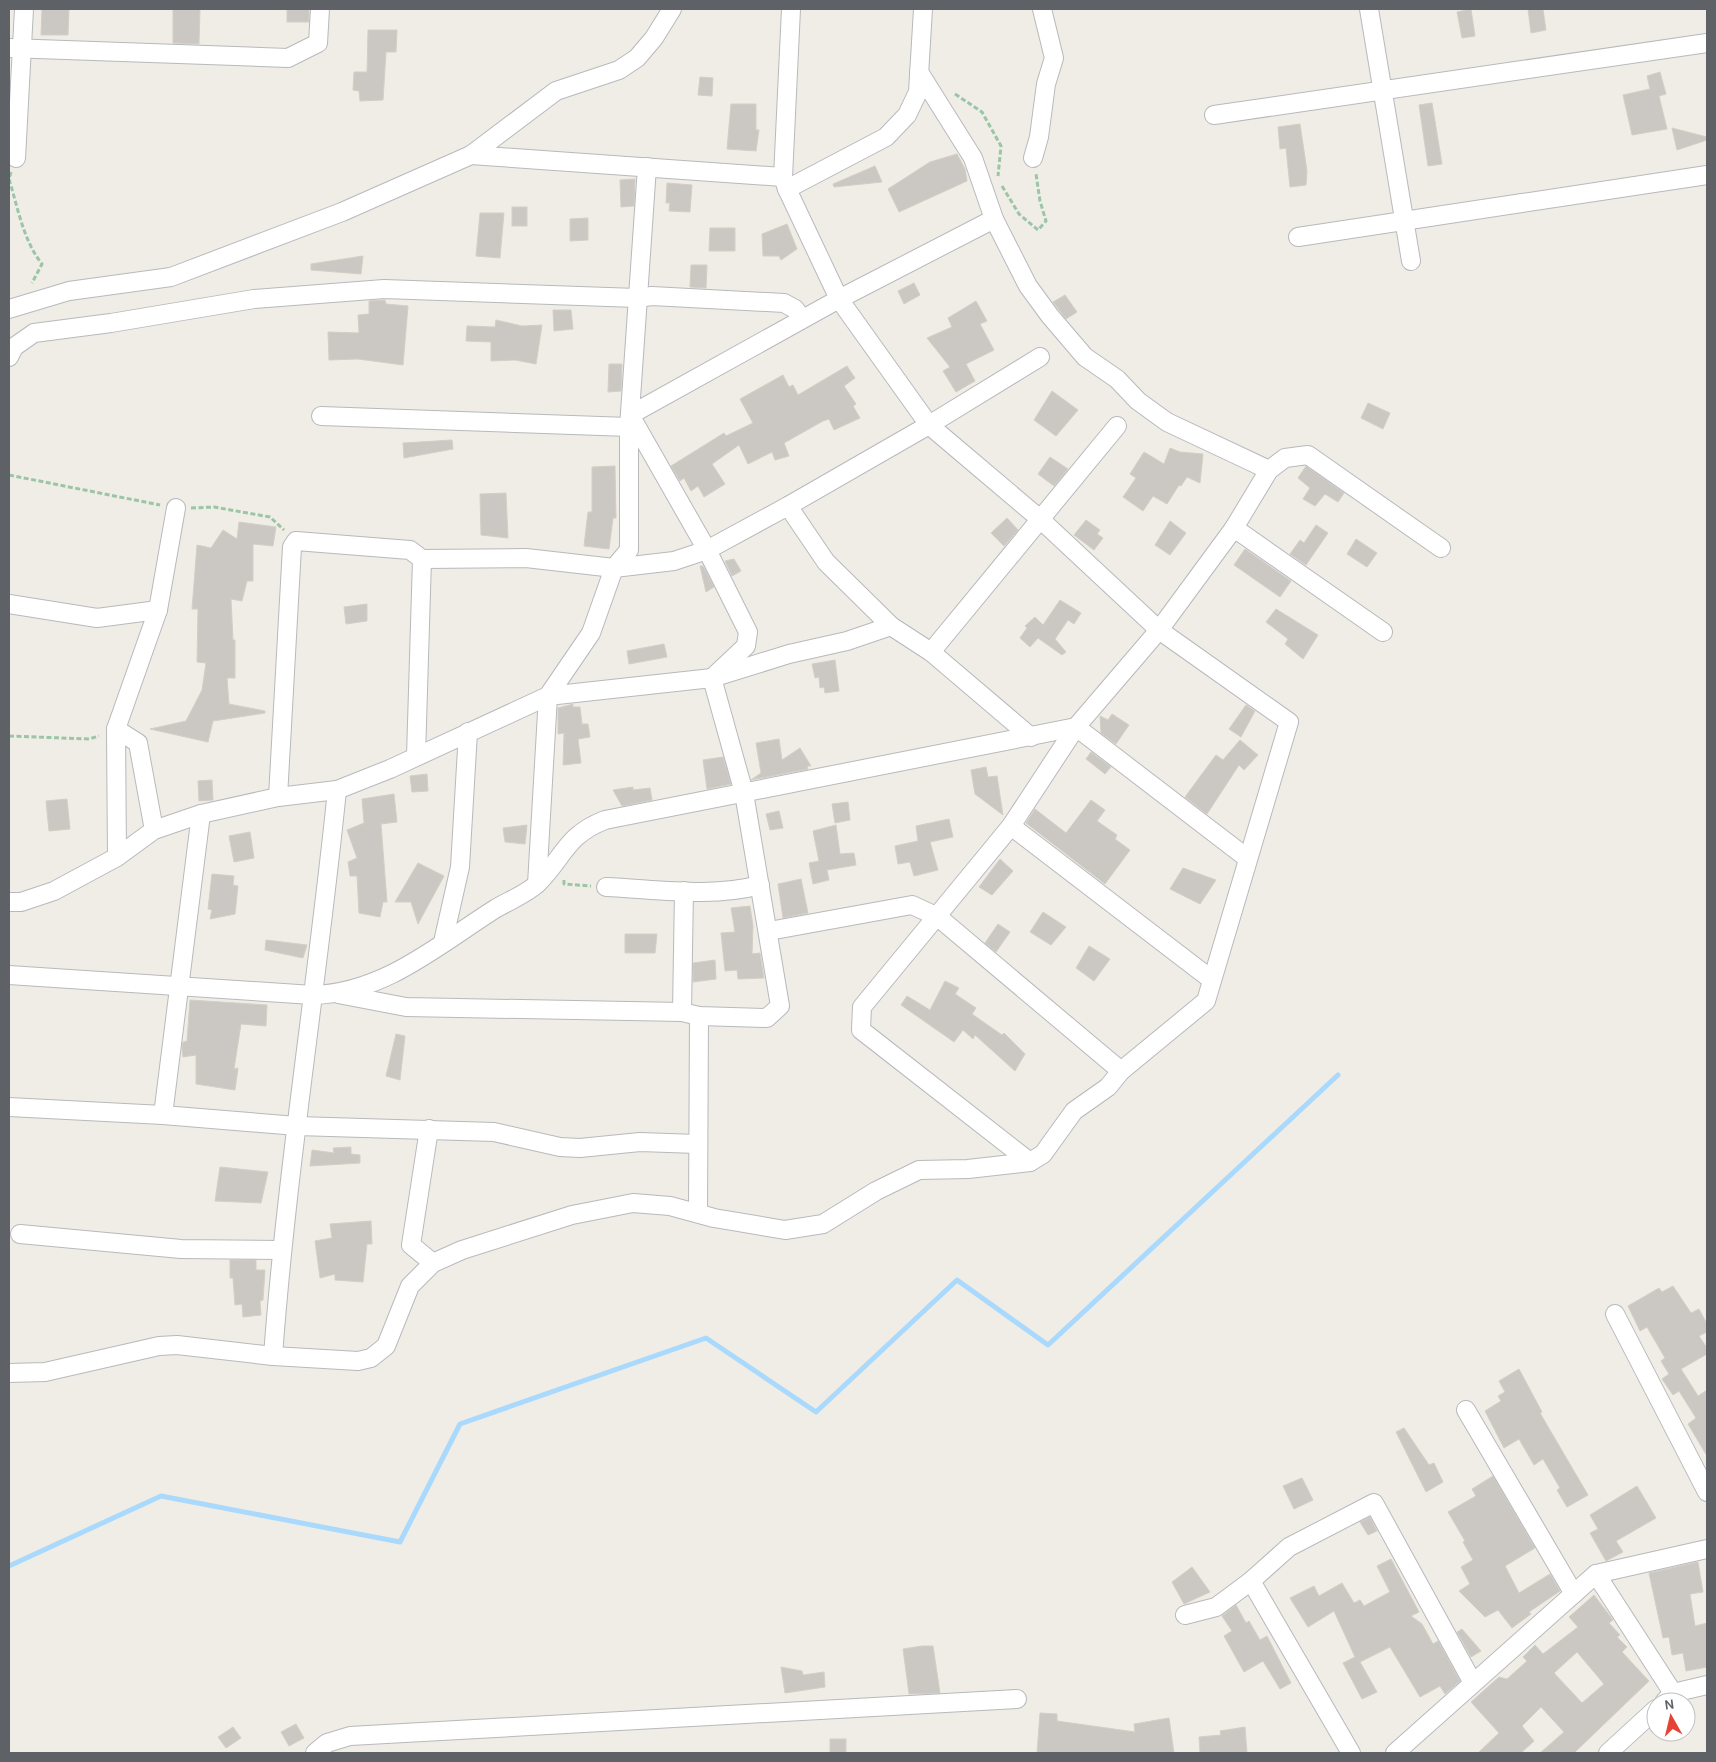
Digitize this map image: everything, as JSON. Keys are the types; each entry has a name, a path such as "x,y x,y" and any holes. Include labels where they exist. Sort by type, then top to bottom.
{"street":[{"path":"16,158 16,48 24,9"},
{"path":"16,48 288,58 318,43 320,9"},
{"path":"9,309 69,291 171,277 342,212 471,155 556,91 619,70 637,58 654,38 672,9"},
{"path":"9,1373 45,1372 159,1346 177,1345 273,1356 358,1362 371,1358 386,1346 410,1286 433,1264 462,1250 572,1215 633,1203 670,1206 785,1230 823,1224 876,1191 919,1170 968,1169 1030,1162 1043,1154 1074,1112 1108,1087 1121,1071 1206,1001 1289,722 1160,630 1040,519 928,425 839,299 785,183 792,9"},
{"path":"471,155 646,166 785,183 886,137 907,115 918,92 923,9"},
{"path":"1033,158 1039,137 1046,84 1054,58 1042,9"},
{"path":"1369,9 1412,261"},
{"path":"1214,115 1707,43"},
{"path":"919,72 973,158 994,219 1028,286 1050,316 1086,357 1117,379 1138,401 1167,422 1269,470"},
{"path":"537,884 548,696 591,633 614,568 629,550 637,298 646,166"},
{"path":"1298,237 1707,175"},
{"path":"321,416 634,432 802,320 994,219"},
{"path":"9,357 14,347 34,333 111,323 254,299 384,289 637,298 652,296 784,303 795,309 802,320"},
{"path":"278,797 292,547 296,541 410,550 422,559 526,558 614,568 674,561 707,550 788,506 928,425 1040,357"},
{"path":"930,652 1116,426"},
{"path":"634,432 707,550 748,632 746,646 712,678"},
{"path":"1030,1162 861,1030 862,1008 1011,826 1076,727 1160,630 1234,528 1269,470 1285,458 1308,455 1441,548"},
{"path":"788,506 826,562 891,626 930,652 1031,737"},
{"path":"117,857 116,730 158,610 176,508"},
{"path":"1234,528 1383,632"},
{"path":"416,756 422,559"},
{"path":"9,604 97,618 158,610"},
{"path":"9,902 21,902 54,891 117,857 154,830 201,814 278,797 337,790 390,769 548,696 712,678 788,654 847,641 891,626"},
{"path":"9,976 313,995 338,994 406,1007 682,1012 699,1016 767,1018 780,1006 769,931 744,793 712,678"},
{"path":"338,994 374,984 401,970 537,884 575,837 589,826 605,820 1076,727 1247,858"},
{"path":"116,730 138,742 154,830"},
{"path":"443,942 460,867 468,732"},
{"path":"273,1356 281,1250 325,915 337,790"},
{"path":"163,1116 201,814"},
{"path":"1011,826 1212,980"},
{"path":"606,887 684,891 740,891 760,885"},
{"path":"682,1012 684,891"},
{"path":"769,931 912,905 938,916 1121,1071"},
{"path":"698,1213 699,1016"},
{"path":"9,1107 297,1126 494,1132 560,1147 580,1148 640,1142 697,1144"},
{"path":"429,1129 411,1245 433,1264"},
{"path":"20,1234 181,1249 281,1250"},
{"path":"1615,1314 1707,1492"},
{"path":"1466,1410 1574,1594"},
{"path":"1184,1616 1216,1607 1251,1581 1289,1547 1374,1503 1473,1683"},
{"path":"1395,1753 1596,1574 1707,1549"},
{"path":"1596,1574 1665,1692"},
{"path":"1251,1581 1351,1753"},
{"path":"1686,1692 1707,1685"},
{"path":"315,1753 327,1743 350,1736 1017,1699"},
{"path":"1608,1753 1646,1718"}],"path":[{"path":"952,93 982,112 1001,146 998,178 1019,214 1038,230 1046,221 1040,201 1033,158"},
{"path":"16,158 9,179 23,229 33,252 42,264 34,282 26,285"},
{"path":"9,475 176,508 214,507 270,517 296,541"},
{"path":"9,736 89,739 116,730"},
{"path":"557,858 564,868 564,884 606,887"}],"building":[{"path":"42,9 69,9 68,35 41,35"},
{"path":"173,9 200,9 199,44 173,43"},
{"path":"287,9 309,9 309,22 287,22"},
{"path":"1471,9 1475,36 1462,38 1457,12"},
{"path":"1528,9 1543,9 1546,30 1531,33"},
{"path":"368,30 397,30 396,52 386,52 383,100 360,101 359,91 353,90 354,72 367,72"},
{"path":"1660,72 1666,94 1659,96 1667,129 1632,135 1623,95 1650,89 1647,76"},
{"path":"700,77 713,78 712,96 698,95"},
{"path":"1432,103 1442,164 1428,166 1419,105"},
{"path":"731,104 756,104 756,130 759,130 756,151 727,149"},
{"path":"1300,124 1307,171 1306,185 1290,187 1286,148 1280,149 1278,127"},
{"path":"1672,128 1707,137 1707,140 1677,150"},
{"path":"957,154 965,169 967,181 899,212 888,189 930,162"},
{"path":"875,166 882,182 834,187 833,184"},
{"path":"635,179 634,206 621,207 620,180"},
{"path":"667,183 692,185 690,212 669,211 670,203 666,203"},
{"path":"512,207 527,207 527,226 512,226"},
{"path":"480,213 504,213 500,258 476,256"},
{"path":"588,218 588,240 570,241 570,219"},
{"path":"787,224 797,249 781,260 779,256 763,256 762,234"},
{"path":"710,228 735,228 735,251 709,251"},
{"path":"363,256 361,274 311,270 311,264"},
{"path":"691,265 707,265 706,288 690,287"},
{"path":"914,283 920,295 904,304 898,291"},
{"path":"1065,295 1077,312 1066,319 1053,302"},
{"path":"385,300 386,304 408,306 403,365 358,359 329,360 328,332 359,333 358,315 369,314 369,301"},
{"path":"976,301 987,321 980,324 994,350 966,364 975,381 956,392 943,371 950,367 927,338 952,327 948,318"},
{"path":"553,310 571,310 573,329 554,331"},
{"path":"496,320 522,326 542,325 536,364 515,360 491,361 491,342 466,341 467,326 495,327"},
{"path":"609,364 622,364 621,391 608,392"},
{"path":"847,366 855,378 844,386 856,404 853,406 860,418 834,430 829,419 823,421 784,443 789,456 775,460 772,452 748,464 739,445 712,464 725,484 704,497 698,486 691,491 684,478 680,481 671,466 724,433 726,436 753,423 740,399 783,375 789,387 793,385 798,395"},
{"path":"1052,391 1078,410 1056,436 1034,420"},
{"path":"1368,403 1390,413 1383,429 1361,418"},
{"path":"452,440 453,449 404,458 403,443"},
{"path":"1170,448 1180,452 1203,454 1200,483 1187,477 1181,486 1179,485 1167,504 1153,496 1143,511 1123,497 1136,478 1130,474 1144,452 1164,464"},
{"path":"1050,457 1068,469 1054,486 1038,474"},
{"path":"615,466 616,518 613,518 609,549 584,546 588,512 592,512 592,467"},
{"path":"1306,466 1344,493 1338,502 1325,494 1315,506 1303,499 1310,488 1298,478"},
{"path":"506,493 508,538 481,535 480,494"},
{"path":"1007,518 1018,530 1004,546 991,533"},
{"path":"1086,520 1100,530 1097,534 1103,538 1094,550 1074,535"},
{"path":"1170,521 1186,533 1170,555 1155,545"},
{"path":"239,522 276,527 273,546 253,544 253,581 247,581 242,601 231,599 233,640 235,640 235,678 227,678 229,704 265,711 265,713 213,721 208,742 150,729 186,721 202,690 206,663 197,662 198,609 192,609 197,545 211,548 223,530 237,539"},
{"path":"1316,525 1328,533 1306,565 1290,554 1300,540 1304,543"},
{"path":"1356,539 1377,553 1367,567 1347,554"},
{"path":"1245,549 1291,581 1280,597 1234,565"},
{"path":"734,559 741,571 732,576 725,561"},
{"path":"700,566 703,566 714,587 706,592"},
{"path":"1060,600 1081,613 1074,624 1068,620 1055,639 1066,652 1062,655 1038,638 1030,647 1020,638 1027,628 1025,626 1035,617 1043,625"},
{"path":"367,604 367,621 346,624 344,607"},
{"path":"1276,609 1318,635 1303,659 1285,644 1288,639 1266,622"},
{"path":"664,644 667,657 629,664 627,651"},
{"path":"835,660 839,691 825,693 824,687 820,688 819,677 815,678 812,664"},
{"path":"573,704 573,707 580,707 582,724 588,724 590,737 578,739 581,763 563,765 564,733 558,734 558,708"},
{"path":"1246,705 1255,711 1241,737 1229,729"},
{"path":"1112,714 1129,725 1116,744 1101,733 1100,716 1108,720"},
{"path":"779,739 782,760 800,748 811,766 807,766 808,769 751,780 761,773 756,743"},
{"path":"1240,740 1258,755 1244,770 1239,765 1207,814 1185,797 1216,755 1223,760"},
{"path":"1091,752 1111,767 1105,774 1086,759"},
{"path":"723,757 731,784 707,789 703,760"},
{"path":"986,767 988,777 997,776 1003,815 975,794 971,770"},
{"path":"427,774 428,791 412,792 410,776"},
{"path":"212,780 213,800 199,801 198,781"},
{"path":"633,787 633,790 650,788 652,800 622,806 613,790"},
{"path":"394,794 397,822 381,824 387,902 383,902 380,917 359,913 357,876 350,876 348,862 357,858 347,830 364,823 362,799"},
{"path":"67,799 70,829 49,831 46,801"},
{"path":"1091,800 1105,810 1097,821 1117,835 1115,839 1130,850 1105,884 1026,823 1035,809 1066,833"},
{"path":"848,802 850,820 835,823 832,804"},
{"path":"779,811 783,828 770,830 766,814"},
{"path":"949,819 953,837 930,842 938,870 914,876 910,862 898,864 895,846 918,841 916,826"},
{"path":"527,825 525,844 505,842 503,828"},
{"path":"836,825 840,854 854,853 856,865 827,870 829,880 813,884 809,863 819,861 813,831"},
{"path":"250,832 254,858 234,862 229,836"},
{"path":"1000,859 1013,871 992,895 979,887"},
{"path":"418,863 444,876 418,924 411,902 395,902"},
{"path":"1183,868 1216,880 1200,904 1170,889"},
{"path":"212,874 234,876 233,885 238,886 235,914 210,919 212,910 208,909"},
{"path":"801,879 808,913 783,918 778,884"},
{"path":"750,906 753,926 752,954 760,953 764,978 738,979 737,970 725,971 721,933 735,932 731,908"},
{"path":"1043,912 1066,927 1051,945 1030,932"},
{"path":"998,924 1010,932 996,952 985,943"},
{"path":"625,934 657,934 655,953 625,953"},
{"path":"266,940 307,945 303,958 265,950"},
{"path":"1089,946 1110,959 1094,981 1076,968"},
{"path":"715,960 716,979 693,982 693,963"},
{"path":"945,981 959,988 955,994 976,1008 972,1014 1002,1035 1004,1033 1025,1054 1015,1071 975,1035 973,1039 963,1030 954,1042 901,1005 907,996 930,1010"},
{"path":"190,1000 267,1005 266,1026 241,1024 234,1069 238,1068 235,1090 196,1084 196,1055 183,1057 182,1049 183,1042 187,1041"},
{"path":"396,1034 405,1036 400,1080 386,1076"},
{"path":"351,1147 351,1154 360,1155 360,1163 310,1166 312,1150 334,1153 333,1148"},
{"path":"220,1167 268,1172 261,1203 215,1201"},
{"path":"371,1221 372,1244 367,1244 363,1282 335,1280 335,1274 320,1278 315,1241 332,1238 330,1224"},
{"path":"230,1260 256,1260 256,1270 265,1270 263,1300 260,1301 261,1315 243,1317 242,1304 235,1305 233,1278 230,1278"},
{"path":"1673,1286 1691,1313 1699,1309 1707,1324 1707,1332 1699,1336 1707,1348 1707,1354 1681,1369 1698,1396 1707,1390 1707,1456 1688,1424 1696,1418 1679,1391 1673,1395 1662,1379 1669,1374 1661,1361 1665,1358 1647,1327 1640,1331 1628,1306 1659,1288 1662,1292"},
{"path":"1519,1369 1542,1412 1540,1413 1588,1495 1567,1507 1557,1490 1560,1488 1543,1459 1534,1465 1519,1439 1504,1448 1485,1411 1501,1401 1498,1396 1505,1392 1499,1381"},
{"path":"1404,1428 1429,1465 1434,1463 1443,1482 1426,1492 1396,1432"},
{"path":"1493,1476 1535,1548 1505,1566 1519,1593 1550,1574 1560,1591 1529,1612 1531,1614 1512,1628 1498,1610 1485,1617 1459,1591 1470,1584 1461,1567 1473,1560 1463,1542 1465,1541 1448,1512 1476,1496 1472,1489"},
{"path":"1302,1478 1313,1500 1294,1509 1283,1486"},
{"path":"1637,1486 1656,1518 1616,1541 1623,1552 1606,1561 1590,1533 1598,1529 1590,1515"},
{"path":"1370,1517 1377,1531 1368,1535 1360,1522"},
{"path":"1391,1559 1419,1612 1411,1616 1422,1624 1433,1644 1438,1641 1460,1681 1445,1694 1440,1686 1420,1697 1390,1647 1360,1662 1377,1692 1362,1699 1343,1663 1355,1657 1334,1611 1308,1627 1290,1598 1314,1586 1319,1596 1342,1583 1354,1603 1360,1600 1364,1606 1390,1592 1377,1566"},
{"path":"1698,1562 1703,1592 1690,1594 1695,1626 1707,1623 1707,1667 1686,1671 1683,1653 1672,1655 1669,1637 1663,1638 1649,1573"},
{"path":"1192,1567 1210,1592 1184,1604 1172,1582"},
{"path":"1594,1595 1613,1620 1609,1623 1620,1635 1617,1637 1627,1647 1622,1652 1649,1681 1574,1753 1540,1753 1564,1732 1541,1707 1522,1726 1534,1741 1521,1753 1478,1753 1499,1733 1471,1702 1499,1677 1507,1679 1527,1661 1523,1657 1535,1645 1543,1654 1578,1627 1569,1617","holes":["1577,1652 1604,1684 1582,1703 1554,1673"]},
{"path":"1236,1605 1246,1623 1249,1621 1260,1640 1267,1636 1291,1683 1280,1689 1263,1661 1244,1672 1224,1636 1232,1631 1222,1616"},
{"path":"1462,1629 1481,1651 1471,1657 1457,1632"},
{"path":"933,1646 940,1693 909,1694 903,1649"},
{"path":"781,1667 802,1671 803,1675 824,1672 825,1687 785,1693"},
{"path":"1040,1713 1057,1714 1057,1721 1135,1732 1134,1724 1169,1718 1174,1753 1037,1753"},
{"path":"296,1724 304,1738 289,1746 281,1732"},
{"path":"233,1727 241,1738 226,1748 218,1737"},
{"path":"1245,1727 1247,1753 1200,1753 1199,1737 1221,1735 1220,1731"},
{"path":"830,1739 846,1739 846,1753 830,1753"}],"waterway":[{"path":"9,1566 161,1496 400,1542 460,1424 706,1338 816,1412 957,1280 1048,1345 1338,1075"}]}
